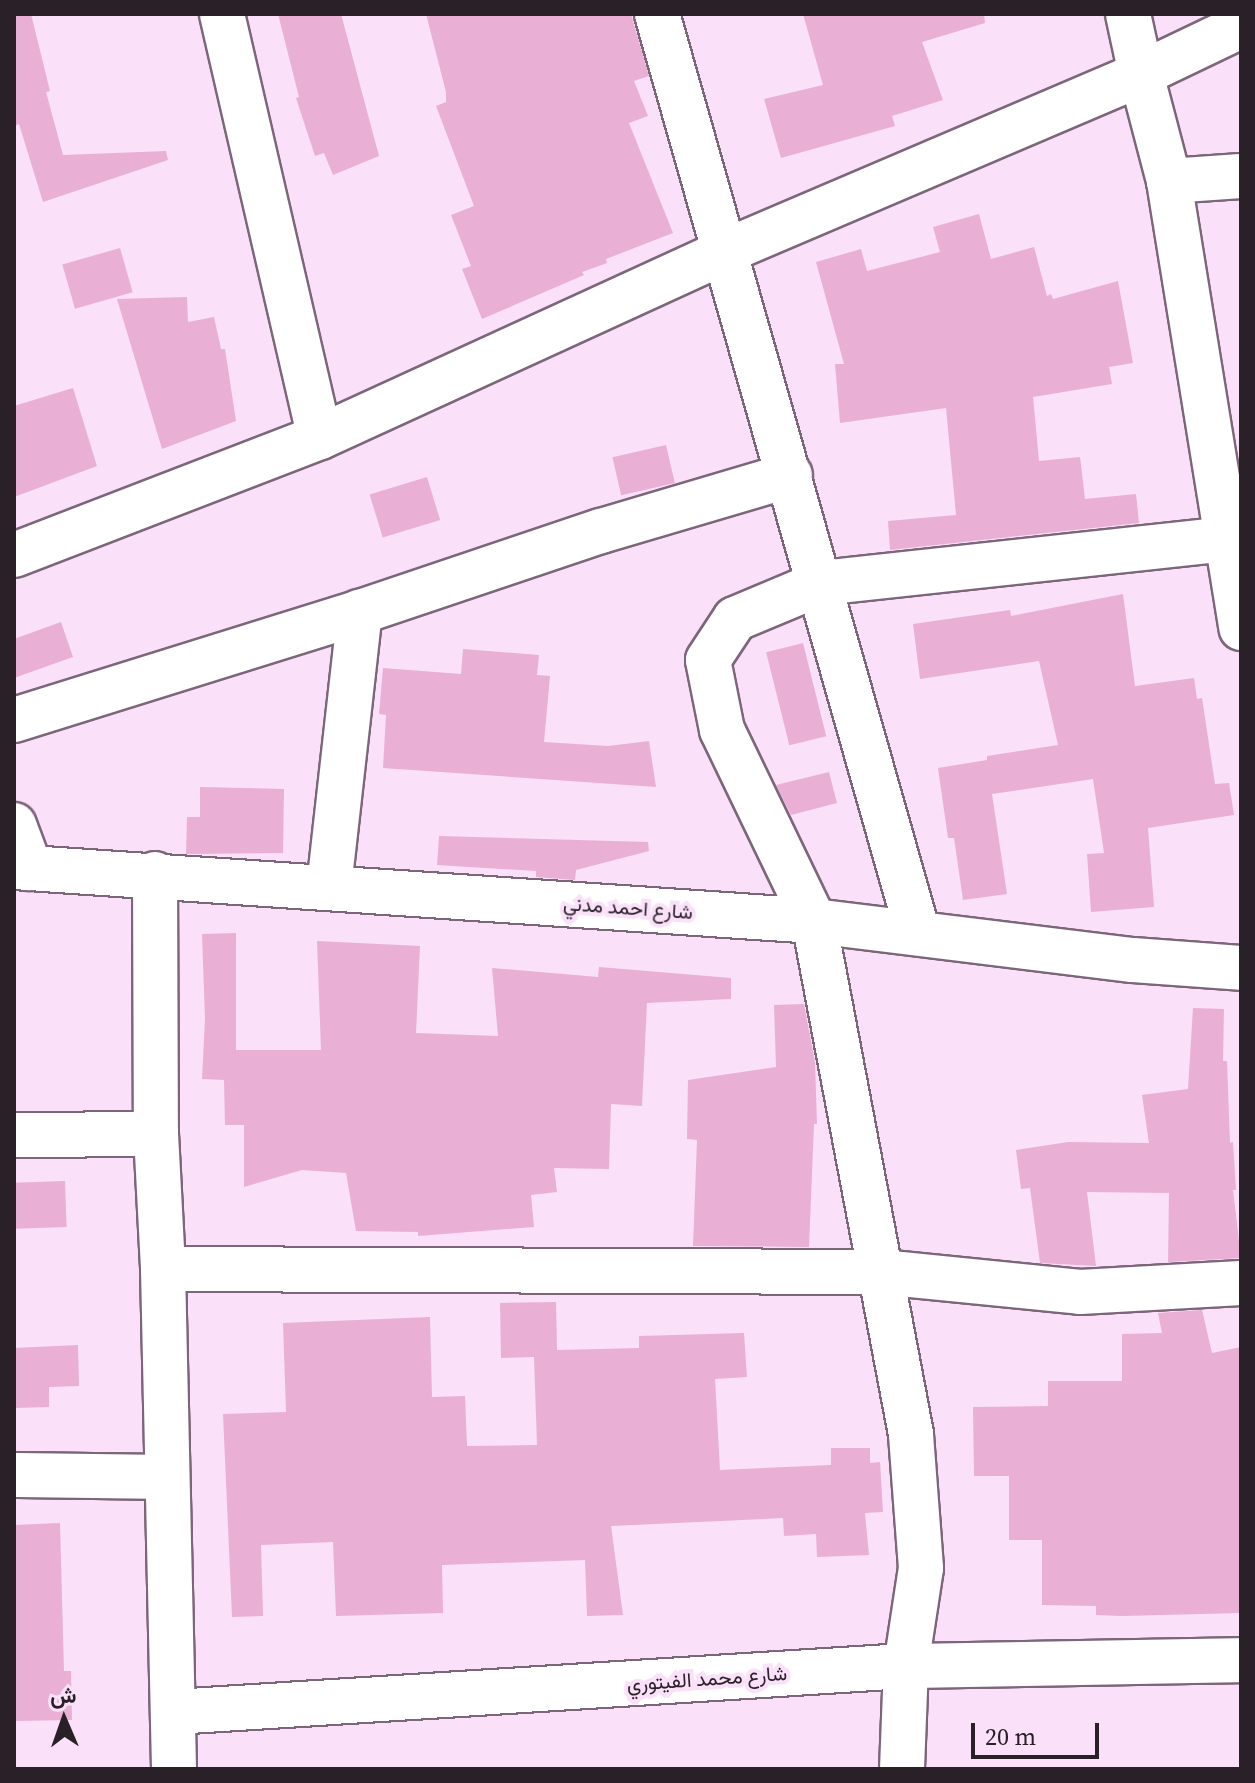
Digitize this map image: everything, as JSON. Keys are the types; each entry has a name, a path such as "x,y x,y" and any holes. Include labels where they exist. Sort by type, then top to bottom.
{"street":[{"path":"222,14 320,437"},
{"path":"657,14 918,933"},
{"path":"1128,14 1169,181 1225,539 1239,605"},
{"path":"14,555 320,437 726,251 1141,74 1241,26"},
{"path":"1169,181 1241,176"},
{"path":"14,720 360,612 601,531 790,475"},
{"path":"902,1769 906,1666 921,1568 911,1434 814,921 722,730 708,660 735,619 821,583 1225,539"},
{"path":"329,887 360,612"},
{"path":"14,825 22,868"},
{"name":"شارع احمد مدني","path":"22,868 155,874 814,921 1133,960 1241,968"},
{"path":"155,874 156,1134 163,1269 174,1769"},
{"path":"14,1135 156,1134"},
{"path":"163,1269 881,1272 1080,1292 1241,1283"},
{"path":"14,1475 167,1477"},
{"name":"شارع محمد الفيتوري","path":"174,1712 906,1666 1241,1660"}],"building":[{"path":"14,14 31,14 50,91 46,92 63,155 166,151 168,160 43,202 19,124 14,126"},
{"path":"278,14 341,14 379,156 333,175 324,153 315,156 296,98 299,97"},
{"path":"426,14 631,14 649,76 634,81 648,116 629,123 673,233 606,259 607,263 582,272 584,275 482,319 462,269 471,266 451,215 474,206 436,106 446,102 446,92"},
{"path":"803,14 984,14 985,23 922,42 943,100 892,116 895,126 781,158 764,99 823,85"},
{"path":"979,214 991,259 1034,247 1047,296 1051,294 1053,299 1118,281 1133,363 1109,367 1112,384 1033,397 1039,461 1080,457 1085,499 1136,494 1139,523 890,550 888,521 956,515 946,408 840,423 835,364 844,364 816,262 861,249 867,271 940,252 933,227"},
{"path":"120,248 133,292 75,309 62,265"},
{"path":"187,297 188,322 214,317 221,349 225,349 236,421 162,449 117,299"},
{"path":"73,388 97,466 14,497 14,406"},
{"path":"666,445 675,483 621,495 612,457"},
{"path":"427,477 440,520 383,538 370,495"},
{"path":"1123,594 1135,686 1194,678 1197,699 1202,698 1215,784 1229,783 1234,815 1148,828 1154,907 1091,912 1087,854 1104,853 1093,779 992,794 1007,894 963,900 954,838 948,838 938,768 987,760 987,756 1058,745 1039,661 920,679 913,624 1010,610 1011,616"},
{"path":"61,622 73,657 14,678 14,639"},
{"path":"803,643 826,736 789,745 766,652"},
{"path":"463,649 539,655 537,675 550,676 544,742 608,746 649,741 656,787 383,768 386,715 379,714 383,668 461,674"},
{"path":"829,772 837,803 791,815 776,785"},
{"path":"200,787 284,789 283,853 186,854 187,817 200,817"},
{"path":"439,836 648,842 649,851 576,870 575,880 536,877 536,871 437,865"},
{"path":"236,933 236,1050 321,1050 317,941 420,946 416,1033 498,1036 492,968 598,977 599,967 731,978 731,999 647,1003 642,1106 611,1104 609,1169 554,1168 557,1192 531,1195 534,1227 418,1236 418,1232 356,1231 346,1173 302,1170 244,1187 244,1125 225,1125 224,1080 202,1079 205,1019 202,934"},
{"path":"804,1004 815,1062 817,1124 814,1124 809,1247 693,1246 697,1140 687,1139 688,1080 776,1067 774,1005"},
{"path":"1193,1008 1224,1009 1223,1061 1227,1061 1230,1143 1233,1142 1236,1190 1233,1190 1241,1258 1168,1262 1169,1193 1087,1192 1096,1266 1040,1263 1030,1188 1021,1189 1016,1150 1068,1142 1149,1143 1142,1095 1188,1089"},
{"path":"65,1181 67,1227 16,1229 14,1183"},
{"path":"556,1302 557,1350 639,1348 639,1336 744,1333 747,1377 715,1379 720,1470 831,1465 831,1448 870,1448 870,1463 880,1462 883,1512 865,1513 869,1555 817,1557 816,1534 784,1536 783,1518 611,1526 623,1615 587,1616 585,1560 442,1565 443,1613 336,1616 333,1542 261,1545 263,1616 232,1617 223,1414 286,1412 283,1323 430,1317 432,1397 465,1396 467,1446 537,1445 534,1357 501,1358 500,1303"},
{"path":"1202,1310 1212,1353 1241,1347 1241,1613 1096,1615 1096,1606 1042,1605 1042,1540 1009,1540 1009,1476 974,1476 973,1407 1048,1406 1048,1381 1122,1381 1122,1334 1162,1333 1158,1313"},
{"path":"78,1345 79,1386 49,1387 49,1407 14,1408 14,1348"},
{"path":"60,1523 64,1671 71,1671 72,1720 14,1721 14,1525"}]}
